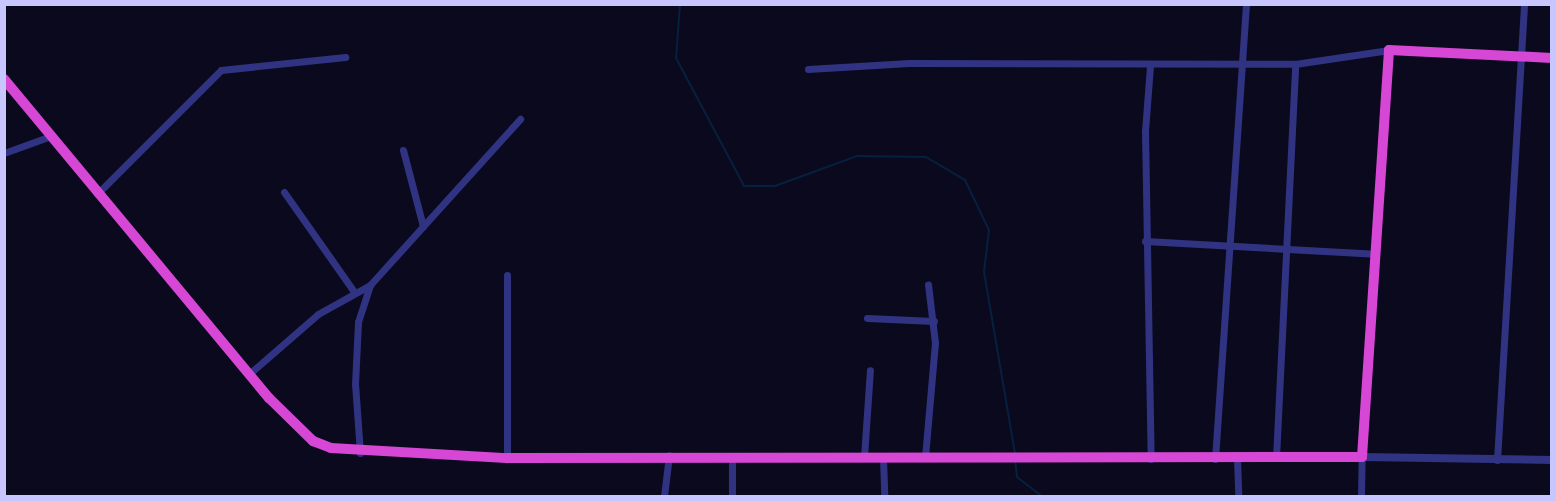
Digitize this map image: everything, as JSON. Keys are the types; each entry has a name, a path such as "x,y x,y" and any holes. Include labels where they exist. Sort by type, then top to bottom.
{"highway":[{"path":"4,79 96,195 249,374 313,441 360,453 507,458 669,456 732,458 1362,458 1389,50 1551,58"}],"street":[{"path":"1215,459 1246,4"},
{"path":"1497,460 1524,4"},
{"path":"808,69 909,63 1150,66 1295,64 1389,50"},
{"path":"96,195 221,70 345,57"},
{"path":"1276,458 1295,64"},
{"path":"1150,66 1145,241 1151,459"},
{"path":"360,453 355,384 358,322 370,285 520,119"},
{"path":"4,153 48,137"},
{"path":"403,150 423,226"},
{"path":"284,192 353,290"},
{"path":"1145,241 1375,254"},
{"path":"507,275 507,458"},
{"path":"925,457 934,321 928,284"},
{"path":"249,374 353,290 370,285"},
{"path":"867,318 934,321"},
{"path":"864,457 870,370"},
{"path":"664,496 669,456"},
{"path":"732,458 732,496"},
{"path":"883,458 884,496"},
{"path":"1237,458 1238,496"},
{"path":"1361,496 1362,458 1551,460"}],"waterway":[{"path":"680,4 676,58 744,186 775,186 857,156 926,157 965,180 989,230 984,272 1015,454"},
{"path":"1015,460 1017,477 1041,496"}]}
